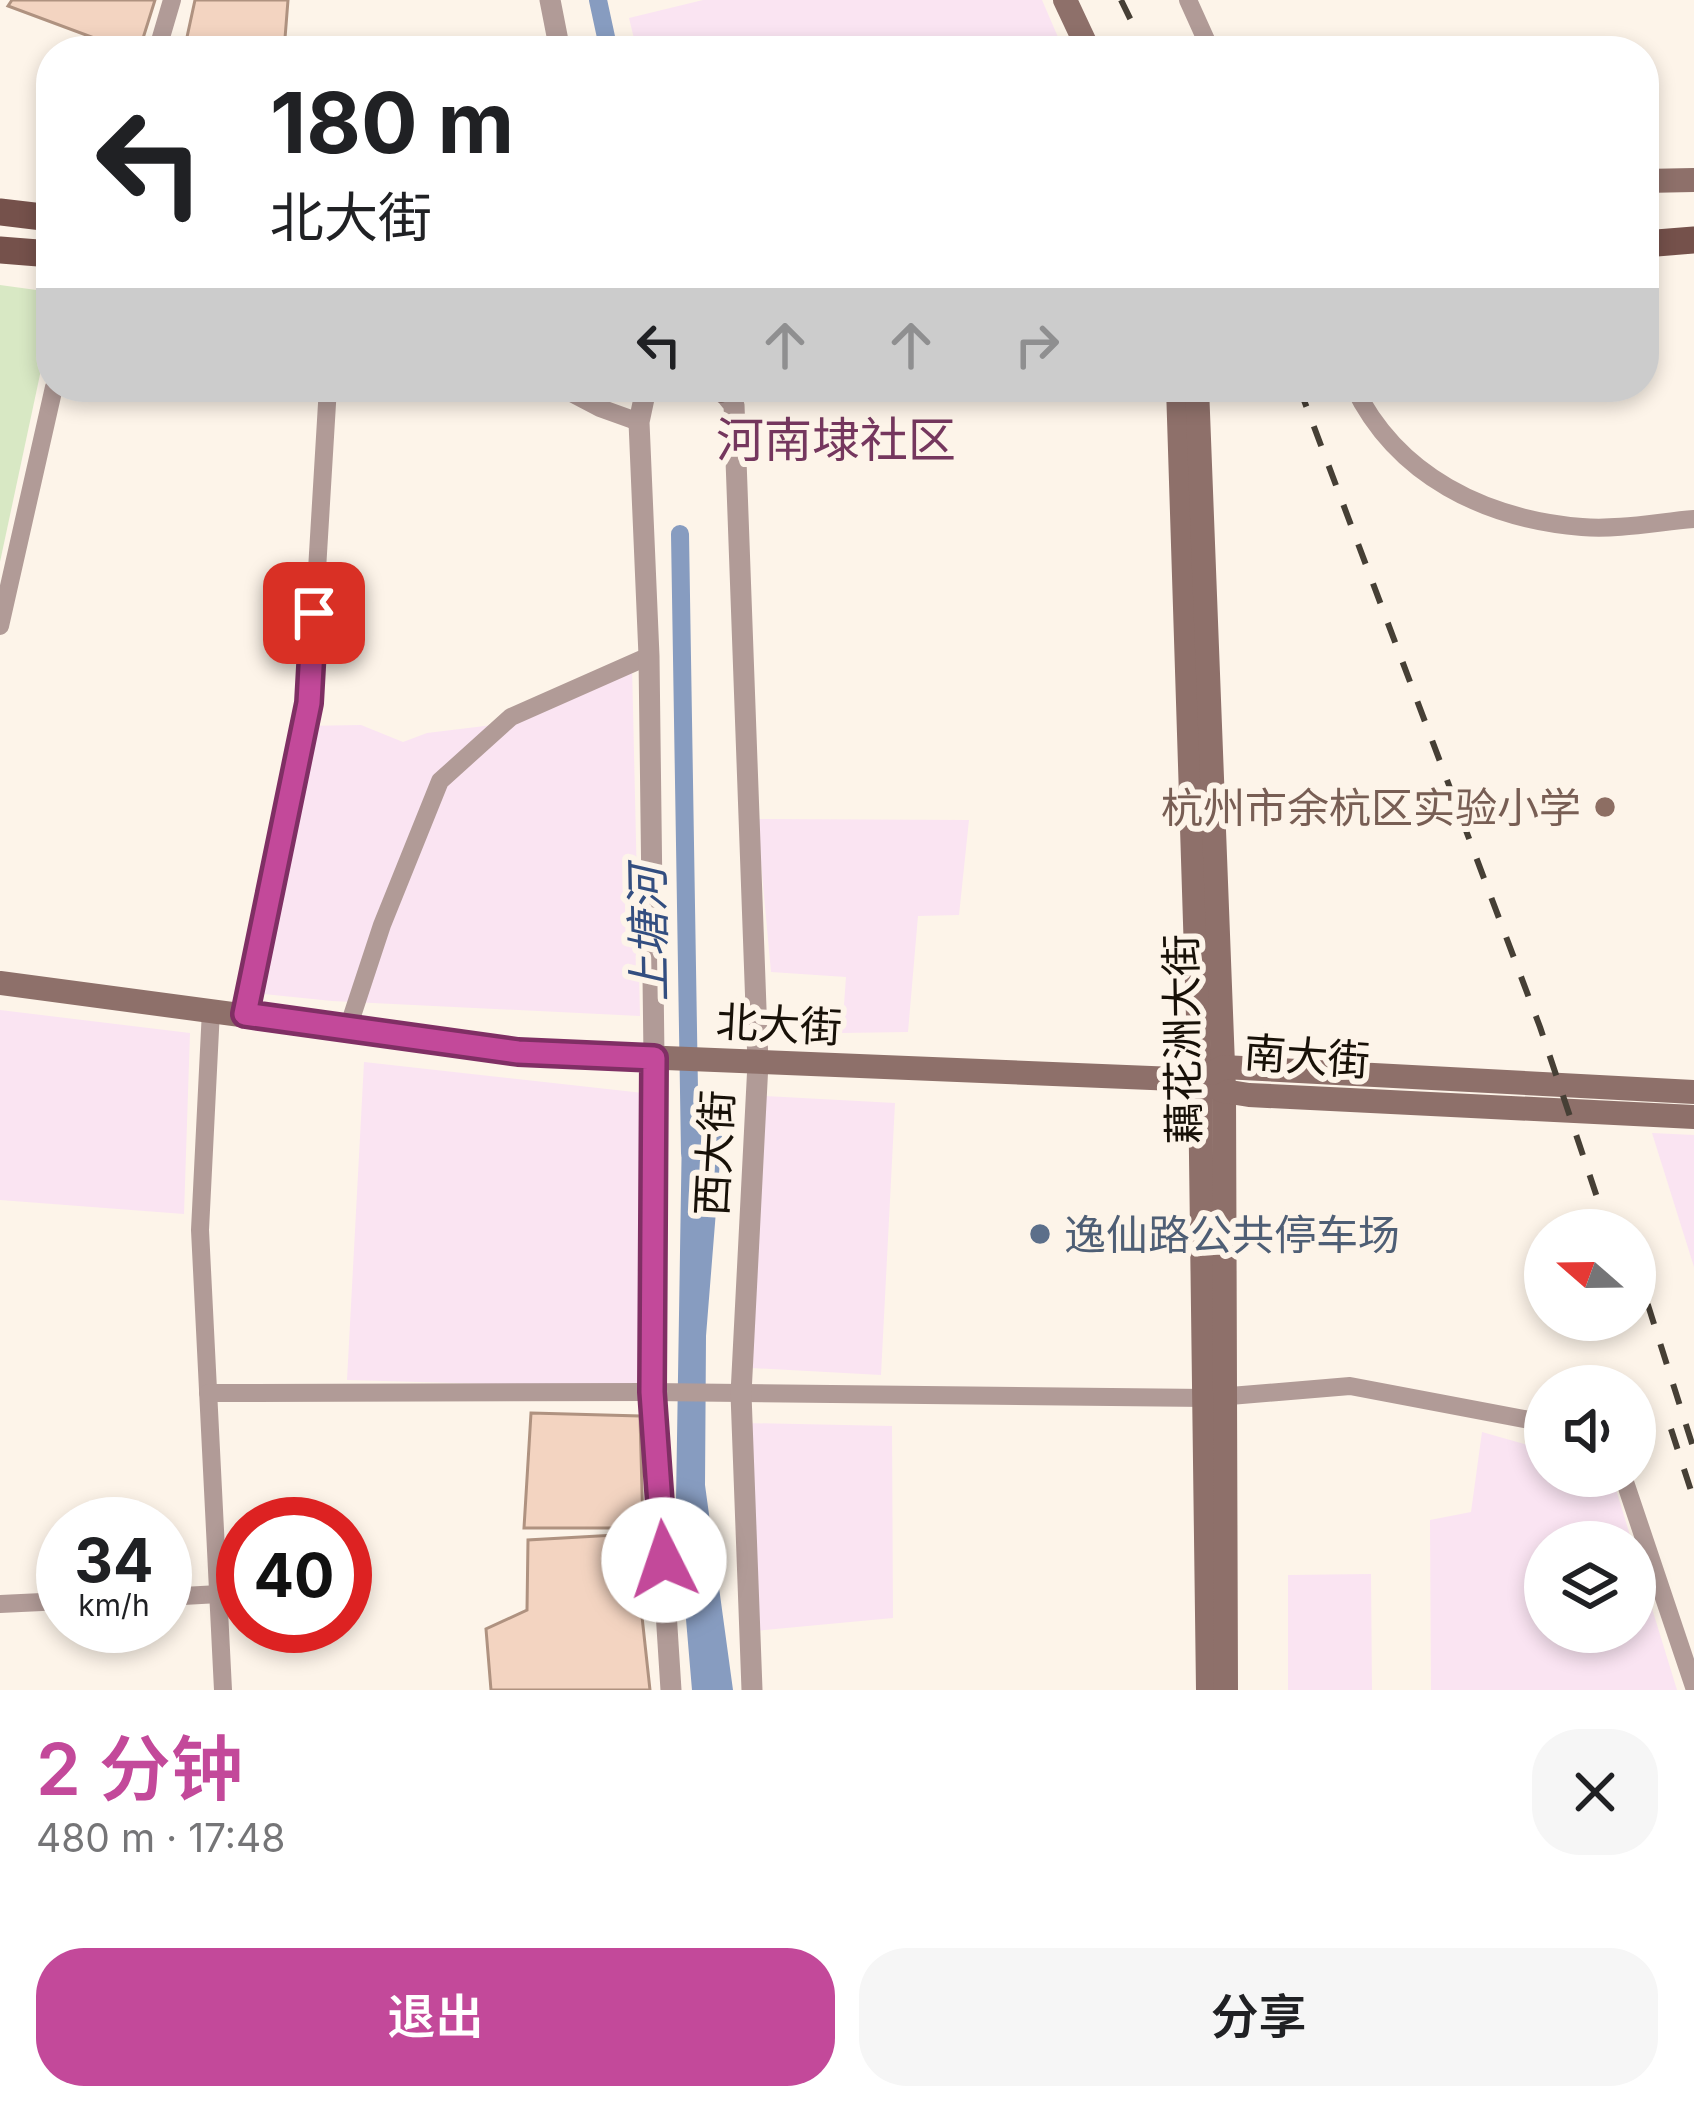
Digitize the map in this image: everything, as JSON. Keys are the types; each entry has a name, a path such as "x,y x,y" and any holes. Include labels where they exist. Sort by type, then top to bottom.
{"main road":[{"path":"1048,0 1065,36"},
{"path":"1064,0 1082,36"},
{"path":"1659,181 1694,180"},
{"path":"0,212 36,216"},
{"path":"1659,243 1694,240"},
{"path":"0,250 36,253"},
{"path":"1659,261 1694,260"},
{"name":"藕花洲大街","path":"1178,402 1226,1690"},
{"name":"藕花洲大街","path":"1198,402 1224,1079 1208,1690"},
{"name":"北大街","path":"0,983 518,1052 1200,1080"},
{"name":"南大街","path":"1224,1079 1249,1095 1694,1118"},
{"name":"南大街","path":"1200,1080 1694,1092"}],"street":[{"path":"162,36 172,0"},
{"path":"550,0 557,36"},
{"path":"1188,0 1204,36"},
{"path":"0,626 51,402"},
{"path":"245,1014 309,703 327,402"},
{"path":"589,402 639,422"},
{"name":"西大街","path":"643,402 639,422 649,656 654,1058 652,1392 671,1690"},
{"name":"西大街","path":"726,402 758,1063 741,1394 752,1690"},
{"path":"1363,402 1384,439 1424,474 1481,506 1537,521 1586,527 1694,519"},
{"path":"348,1028 382,925 440,781 511,717 649,656"},
{"path":"211,1010 200,1230 216,1539"},
{"path":"208,1394 652,1392 1215,1398 1350,1385 1524,1419"},
{"path":"1630,1497 1694,1687"},
{"path":"0,1604 36,1602"},
{"path":"222,1653 224,1690"}],"shaded area":[{"path":"703,0 1042,0 1058,36 633,36 629,18"},
{"path":"632,665 640,1016 332,1001 245,992 302,726 361,725 403,742 427,733 493,725"},
{"path":"757,819 969,820 959,915 918,916 908,1032 842,1033 846,977 771,972"},
{"path":"0,1010 190,1033 184,1214 0,1200"},
{"path":"364,1062 643,1093 641,1388 347,1380"},
{"path":"765,1096 895,1103 881,1375 751,1368"},
{"path":"1652,1133 1694,1135 1694,1267"},
{"path":"745,1423 892,1426 893,1618 755,1631"},
{"path":"1482,1432 1524,1444 1524,1497 1618,1497 1626,1521 1524,1521 1524,1653 1656,1653 1656,1622 1677,1690 1431,1690 1430,1520 1471,1512"},
{"path":"1371,1574 1372,1690 1288,1690 1288,1575"}],"green space":[{"path":"0,285 36,290 36,393 0,562"}],"water":[{"path":"682,1128 722,1136 706,1336 705,1485 733,1690 692,1690 676,1501"}],"building":[{"path":"12,0 155,0 144,36 89,36 8,6"},
{"path":"195,0 288,0 285,36 187,36"},
{"path":"531,1413 640,1416 643,1528 524,1528"},
{"path":"633,1534 650,1690 491,1690 486,1629 527,1610 528,1540"}],"waterway":[{"name":"上塘河","path":"598,0 606,36"},
{"name":"上塘河","path":"680,534 690,1153"}],"railway":[{"path":"1121,0 1139,36"},
{"path":"1305,402 1540,1027 1601,1209"},
{"path":"1656,1330 1694,1450"},
{"path":"1671,1429 1694,1500"}],"place":[{"name":"杭州市余杭区实验小学","path":"1605,807"},
{"name":"逸仙路公共停车场","path":"1040,1234"}],"district":[{"name":"河南埭社区","path":"836,439"}],"route":[{"path":"314,613 309,703 245,1014 518,1052 654,1058 652,1392 664,1560"}]}
